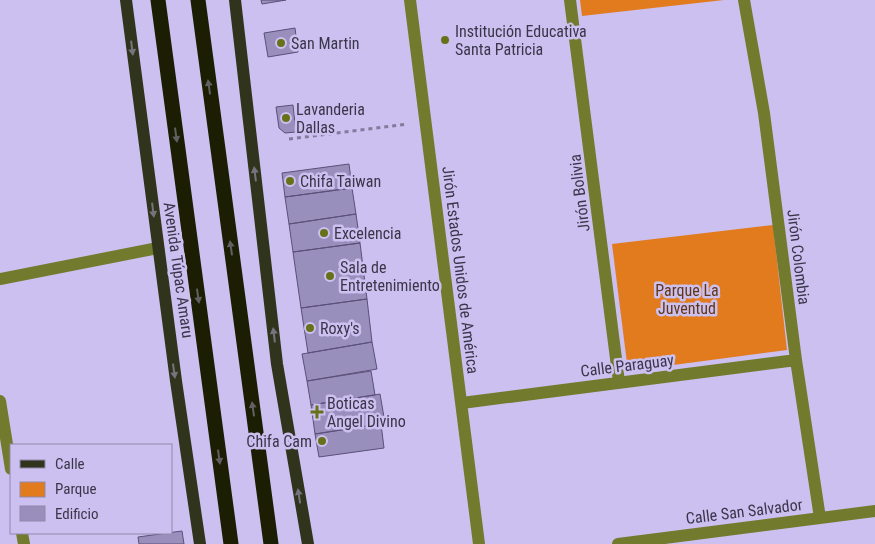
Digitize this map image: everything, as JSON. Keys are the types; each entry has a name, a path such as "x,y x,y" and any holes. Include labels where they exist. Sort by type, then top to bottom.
{"highway":[{"name":"Avenida Túpac Amaru","path":"158,0 231,544"},
{"path":"198,0 271,544"}],"main road":[{"name":"Avenida Túpac Amaru","path":"126,0 158,248 200,544"},
{"path":"235,0 277,364 308,544"}],"street":[{"name":"Jirón Estados Unidos de América","path":"410,0 479,544"},
{"name":"Jirón Bolivia","path":"570,0 619,382"},
{"name":"Jirón Colombia","path":"744,0 764,114 796,360 820,518"},
{"path":"0,279 158,248"},
{"name":"Calle Paraguay","path":"462,403 796,360"},
{"path":"0,401 10,464"},
{"name":"Calle San Salvador","path":"618,544 875,511"}],"path":[{"path":"289,140 426,121"}],"green space":[{"path":"580,0 724,0 582,16"},
{"name":"Parque La Juventud","path":"773,225 787,350 628,371 612,244"}],"building":[{"path":"261,0 286,0 262,4"},
{"name":"San Martin","path":"295,28 298,52 268,57 264,33"},
{"name":"Lavanderia Dallas","path":"293,105 296,132 285,133 279,128 276,107"},
{"path":"349,164 352,188 285,197 282,173"},
{"path":"352,188 356,214 289,224 285,197"},
{"name":"Excelencia","path":"356,214 360,243 293,252 289,224"},
{"name":"Sala de Entretenimiento","path":"360,243 367,299 301,308 293,252"},
{"path":"367,299 372,342 308,353 301,308"},
{"path":"372,342 377,369 307,381 302,354"},
{"path":"371,371 375,395 311,405 307,381"},
{"path":"380,394 385,423 315,434 311,405"},
{"path":"381,424 384,448 319,457 315,434"},
{"path":"182,531 184,544 139,544 138,537 172,534 172,532"}],"place":[{"name":"Institución Educativa Santa Patricia","path":"445,40"},
{"name":"San Martin","path":"281,43"},
{"name":"Lavanderia Dallas","path":"286,118"},
{"name":"Chifa Taiwan","path":"290,181"},
{"name":"Excelencia","path":"324,233"},
{"name":"Sala de Entretenimiento","path":"330,276"},
{"name":"Roxy's","path":"310,328"},
{"name":"Boticas Angel Divino","path":"317,412"},
{"name":"Chifa Cam","path":"322,441"}]}
